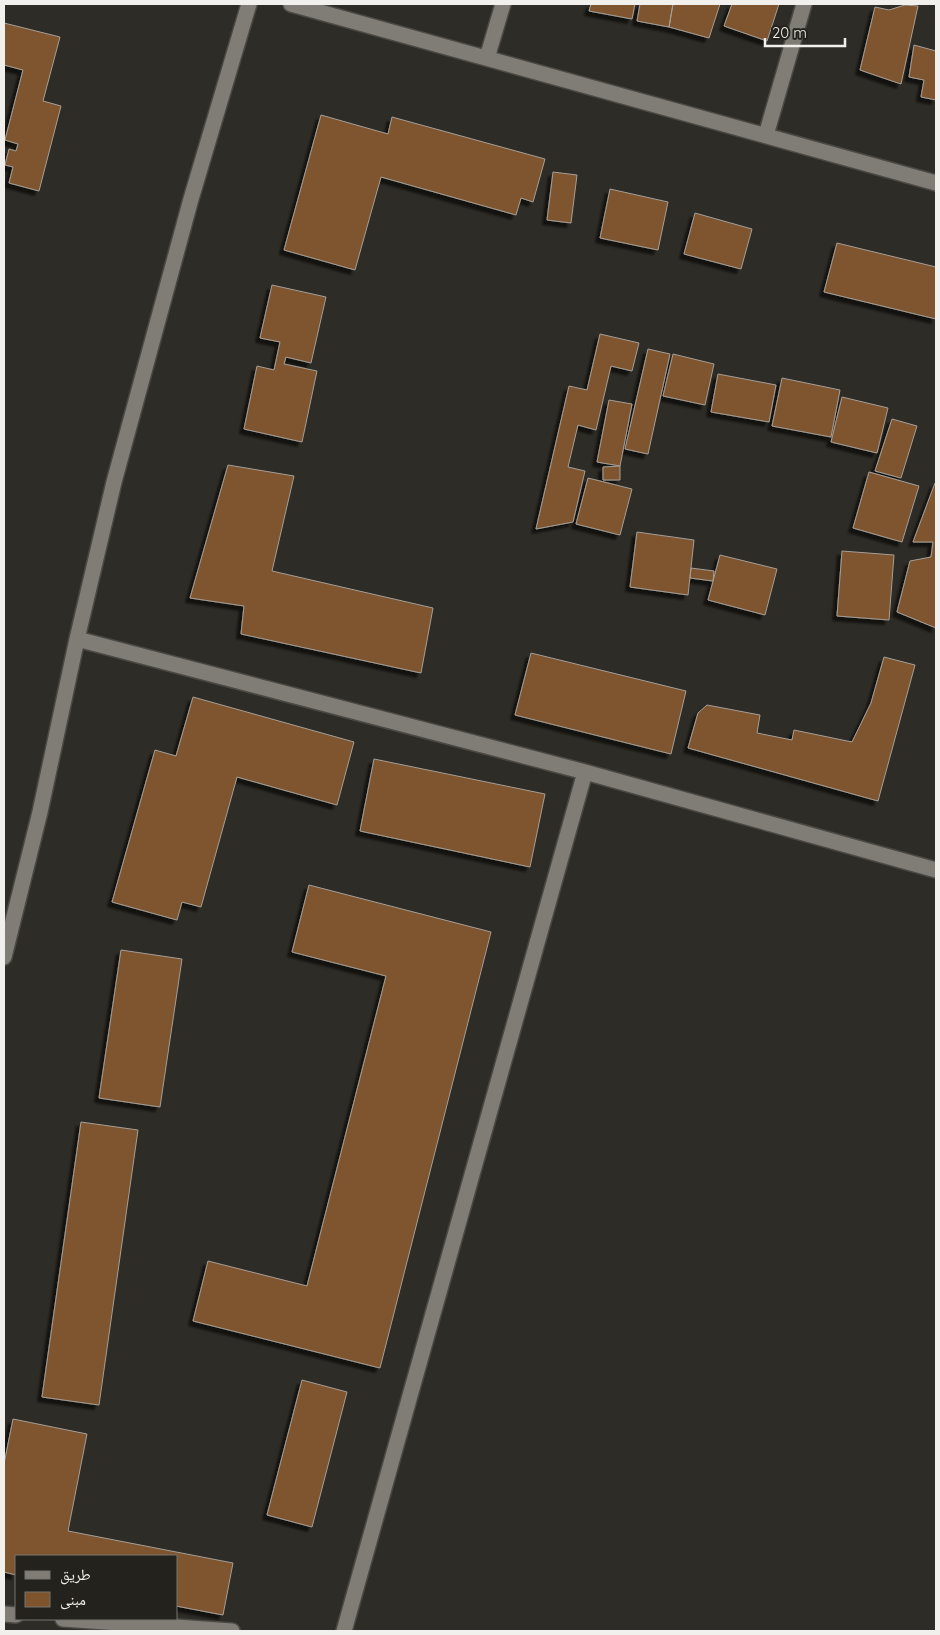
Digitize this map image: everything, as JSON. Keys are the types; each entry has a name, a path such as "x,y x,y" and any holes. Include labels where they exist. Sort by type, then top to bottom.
{"street":[{"path":"4,957 40,812 77,639 114,482 191,199 249,4"},
{"path":"291,4 936,182"},
{"path":"487,58 503,4"},
{"path":"766,135 804,4"},
{"path":"77,639 586,772 936,870"},
{"path":"344,1631 586,772"},
{"path":"77,1620 232,1631"}],"building":[{"path":"591,4 635,4 632,19 589,11"},
{"path":"640,4 673,4 669,27 637,21"},
{"path":"673,4 720,4 709,38 669,27"},
{"path":"732,4 779,4 767,41 724,26"},
{"path":"905,5 918,6 901,84 860,70 875,7 889,10"},
{"path":"4,23 60,37 43,101 61,106 39,191 9,183 13,167 5,165 9,149 16,151 18,144 5,140 23,70 4,65"},
{"path":"914,45 936,51 936,100 921,97 924,80 909,77"},
{"path":"321,115 388,134 392,117 545,159 533,202 521,198 516,215 381,177 355,270 284,250"},
{"path":"553,172 577,175 571,223 547,220"},
{"path":"610,189 668,202 658,250 600,238"},
{"path":"695,213 752,229 741,269 684,254"},
{"path":"837,243 936,267 936,319 824,292"},
{"path":"272,285 326,297 311,363 286,357 284,364 317,371 302,442 244,429 257,366 274,370 280,342 260,338"},
{"path":"600,334 639,343 632,371 611,366 596,430 578,425 568,467 585,471 573,522 536,529 569,386 587,390"},
{"path":"648,349 670,354 648,454 625,449"},
{"path":"673,354 714,364 705,405 663,396"},
{"path":"718,374 776,385 769,422 711,412"},
{"path":"782,378 840,390 831,437 772,426"},
{"path":"842,397 888,408 877,453 831,442"},
{"path":"609,400 632,404 620,466 597,462"},
{"path":"892,419 917,426 901,478 875,471"},
{"path":"228,465 294,476 272,571 433,608 421,673 241,634 244,606 190,598"},
{"path":"620,466 620,480 603,480 603,467"},
{"path":"869,472 919,486 902,542 853,528"},
{"path":"588,478 632,489 620,535 576,524"},
{"path":"935,483 936,628 897,612 910,561 931,557 933,542 913,542"},
{"path":"637,532 694,540 688,595 630,587"},
{"path":"842,551 894,555 889,620 837,616"},
{"path":"720,555 777,569 765,615 708,600"},
{"path":"691,568 714,571 713,581 690,578"},
{"path":"531,653 686,691 671,754 515,715"},
{"path":"884,657 915,665 878,801 688,748 698,713 707,705 760,715 757,733 792,740 794,730 852,742 871,703"},
{"path":"193,697 354,742 337,805 237,777 201,907 182,902 177,920 112,902 155,750 176,756"},
{"path":"374,759 545,794 530,867 360,831"},
{"path":"309,885 491,932 380,1368 193,1321 208,1261 307,1286 386,976 292,952"},
{"path":"121,950 182,959 160,1107 99,1098"},
{"path":"81,1122 138,1130 99,1405 42,1397"},
{"path":"302,1380 347,1392 312,1527 267,1515"},
{"path":"13,1419 87,1434 68,1531 233,1563 223,1615 178,1606 178,1555 15,1555 15,1575 4,1572 4,1464"}]}
